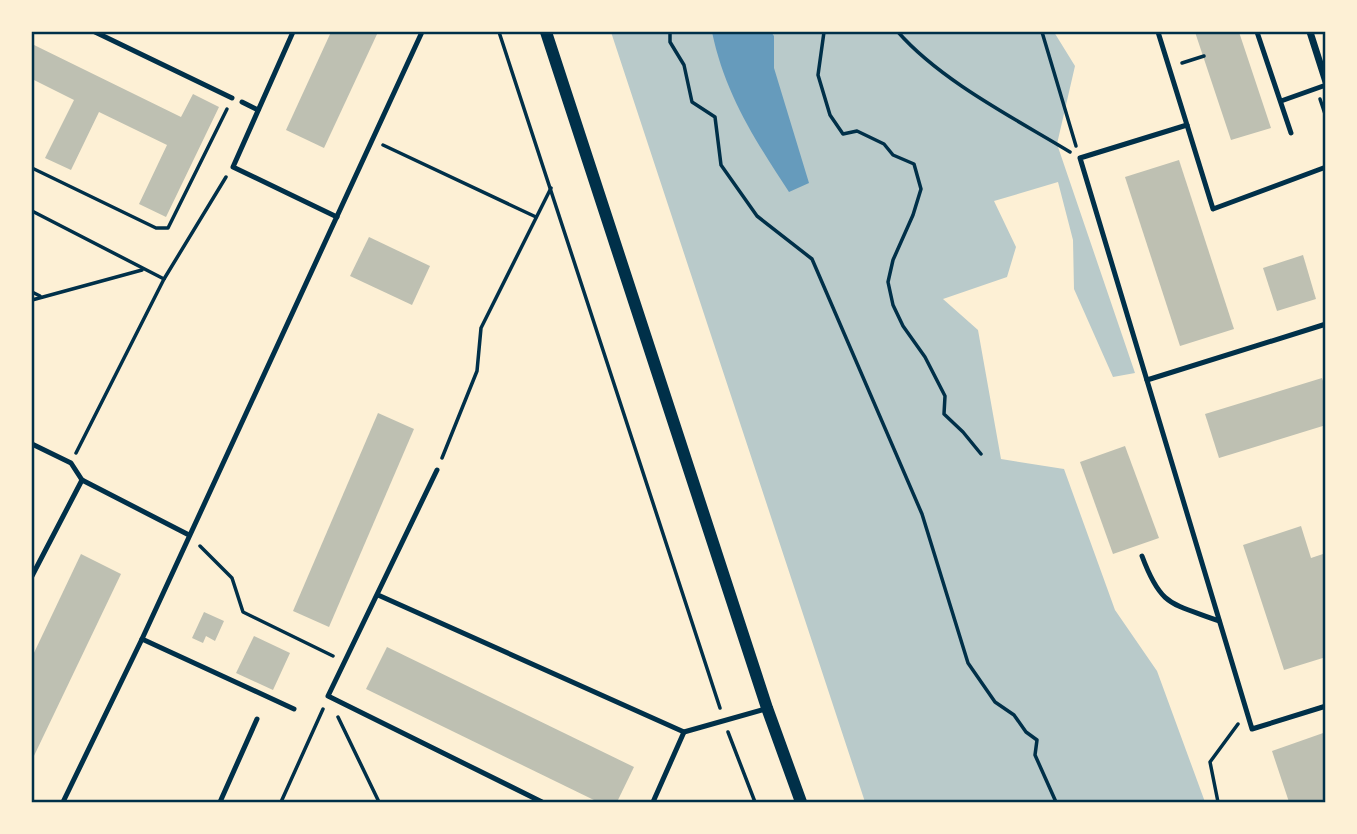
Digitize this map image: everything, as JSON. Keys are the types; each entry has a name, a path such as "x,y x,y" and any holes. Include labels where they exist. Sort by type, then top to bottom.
{"street":[{"path":"546,32 767,708 801,803"},
{"path":"1310,32 1325,84"}],"lane":[{"path":"95,32 232,98"},
{"path":"293,32 233,167 337,217"},
{"path":"63,803 142,639 422,32"},
{"path":"1158,32 1213,209 1325,167"},
{"path":"1257,32 1292,133"},
{"path":"1281,101 1325,84"},
{"path":"242,102 258,110"},
{"path":"1187,125 1080,158 1252,729 1325,706"},
{"path":"1147,380 1325,324"},
{"path":"32,444 71,463 82,480 189,535"},
{"path":"437,470 328,696 542,803"},
{"path":"32,576 82,480"},
{"path":"1142,556 1152,582 1161,595 1174,604 1219,621"},
{"path":"378,595 684,732 767,708"},
{"path":"142,639 294,709"},
{"path":"220,803 257,719"},
{"path":"653,803 684,732"}],"path":[{"path":"499,32 724,720 755,803"},
{"path":"670,32 670,41 684,65 692,102 715,117 722,165 758,216 812,259 922,514 968,663 995,702 1014,715 1026,732 1037,740 1035,755 1056,803"},
{"path":"824,32 818,75 830,115 843,134 857,131 884,144 893,155 914,164 921,189 893,260 888,282 893,305 945,396 944,414 981,454"},
{"path":"898,32 927,61 1080,158"},
{"path":"1042,32 1080,158"},
{"path":"1169,67 1204,57"},
{"path":"32,168 156,228 168,228 232,98"},
{"path":"372,140 536,217"},
{"path":"71,463 164,279 233,167"},
{"path":"437,470 477,371 481,328 551,188"},
{"path":"32,211 164,279"},
{"path":"32,300 144,269"},
{"path":"32,292 42,297"},
{"path":"189,535 232,578 243,612 345,662"},
{"path":"281,803 328,696"},
{"path":"328,696 379,803"},
{"path":"1218,803 1210,762 1247,712"}],"shaded area":[{"path":"611,32 1054,32 1075,66 1057,144 1135,373 1113,377 1074,289 1073,240 1058,182 994,201 1016,247 1007,277 943,299 978,330 1001,459 1064,469 1115,610 1157,671 1205,802 865,802"}],"water":[{"path":"712,32 771,32 774,36 774,68 809,183 789,192 776,173 733,96"}],"building":[{"path":"331,32 378,32 324,148 286,130"},
{"path":"1195,32 1239,32 1271,128 1231,140"},
{"path":"32,44 181,117 193,94 219,107 166,217 139,204 167,145 99,112 71,170 45,158 74,100 32,79"},
{"path":"1179,160 1234,329 1180,346 1125,177"},
{"path":"369,237 430,266 412,305 350,276"},
{"path":"1303,255 1316,299 1277,311 1263,268"},
{"path":"1322,378 1326,390 1326,425 1219,458 1205,414"},
{"path":"378,413 414,429 329,627 293,611"},
{"path":"1125,446 1159,538 1113,554 1080,462"},
{"path":"1301,526 1311,558 1326,553 1326,657 1284,670 1243,545"},
{"path":"81,554 121,574 32,760 32,657"},
{"path":"204,612 224,621 215,641 206,636 203,643 192,638"},
{"path":"254,636 290,653 273,690 236,673"},
{"path":"387,647 634,767 617,802 598,802 366,689"},
{"path":"1326,732 1326,802 1289,802 1272,751"}]}
